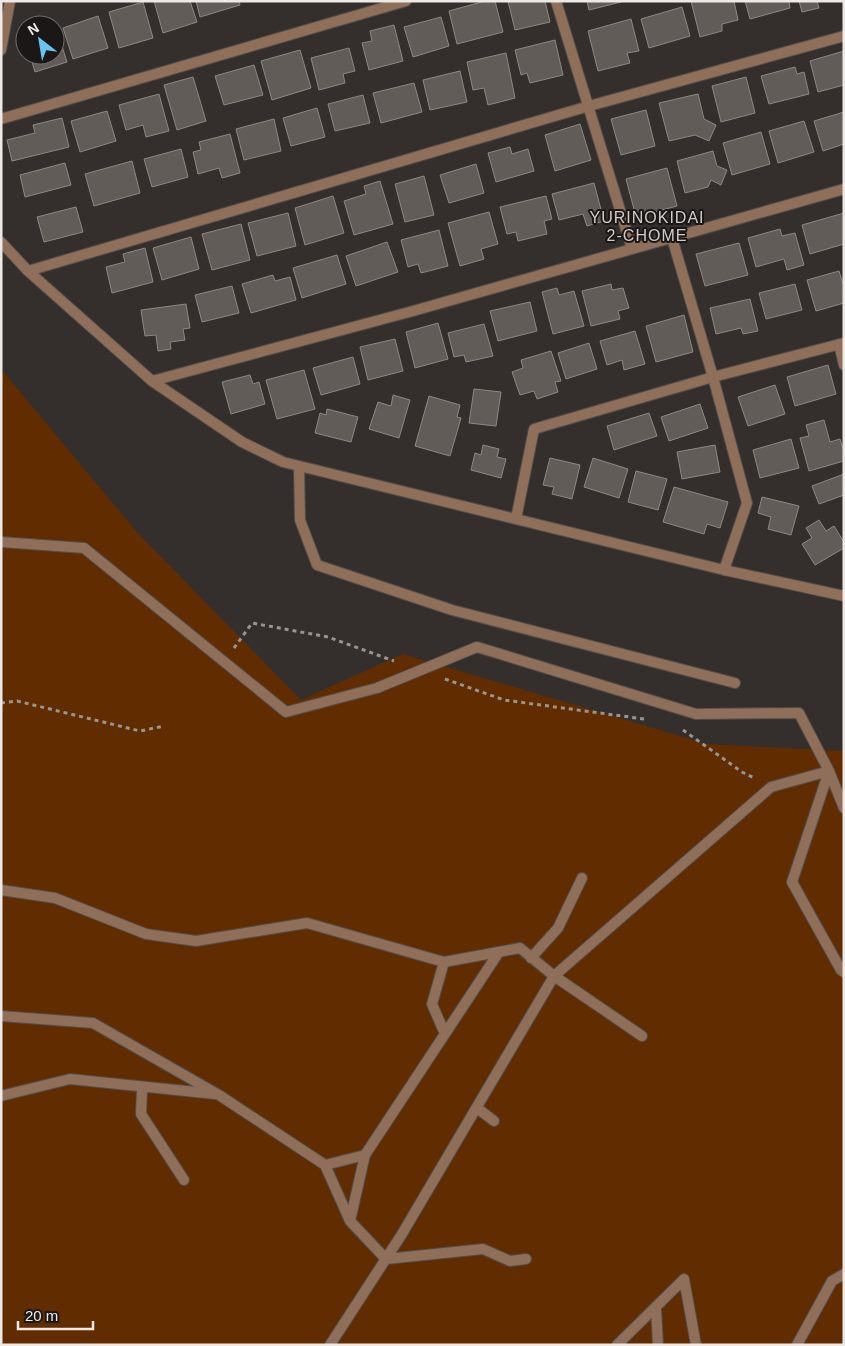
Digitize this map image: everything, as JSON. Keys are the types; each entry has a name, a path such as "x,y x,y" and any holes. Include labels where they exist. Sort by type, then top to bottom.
{"street":[{"path":"1,50 10,1"},
{"path":"556,1 632,249"},
{"path":"1,119 404,2"},
{"path":"28,271 589,106 844,36"},
{"path":"152,381 413,311 844,189"},
{"path":"672,238 714,378 747,503 724,570"},
{"path":"1,242 28,271 152,381 242,442 283,462 724,570 844,596"},
{"path":"516,519 534,429 841,344 844,365"},
{"path":"299,466 300,520 317,565 452,610 735,683"},
{"path":"1,542 84,548 286,712 378,688 476,647 696,714 799,713 829,771 844,808"},
{"path":"330,1345 402,1234 554,976 771,787 829,771"},
{"path":"829,771 792,882 840,970 844,972"},
{"path":"531,958 558,928 582,878"},
{"path":"1,890 55,898 146,934 196,941 307,923 444,962 520,948 554,976 642,1036"},
{"path":"350,1221 365,1155 499,952"},
{"path":"444,962 432,1004 445,1034"},
{"path":"1,1016 94,1023 219,1095 324,1165 350,1221 386,1259"},
{"path":"1,1096 70,1079 219,1095"},
{"path":"142,1088 141,1114 184,1180"},
{"path":"477,1108 494,1120"},
{"path":"324,1165 365,1155"},
{"path":"386,1259 483,1249 510,1261 526,1259"},
{"path":"797,1345 832,1280 844,1274"},
{"path":"617,1345 684,1279 696,1345"},
{"path":"656,1308 658,1345"}],"path":[{"path":"224,661 252,623 328,637 504,700 652,720"},
{"path":"1,703 17,701 140,731 164,726"},
{"path":"680,728 742,772 771,787"}],"shaded area":[{"path":"1,369 136,531 301,700 403,654 707,744 844,751 844,1345 1,1345"}],"building":[{"path":"154,1 190,1 197,22 163,33"},
{"path":"196,1 239,1 240,5 200,17"},
{"path":"485,1 495,1 503,32 457,44 449,11"},
{"path":"508,1 545,1 550,22 515,30"},
{"path":"587,1 621,1 621,2 589,10"},
{"path":"691,1 734,1 738,20 722,24 722,31 700,37"},
{"path":"745,1 789,1 790,8 750,19"},
{"path":"799,1 817,1 819,8 802,12"},
{"path":"143,2 153,38 119,48 109,12"},
{"path":"682,7 690,36 649,48 641,19"},
{"path":"98,16 108,48 73,59 65,34 65,27"},
{"path":"441,17 449,46 413,57 404,27"},
{"path":"631,19 639,51 627,53 630,63 598,71 588,31"},
{"path":"394,25 403,61 369,70 362,43 372,41 370,31"},
{"path":"555,40 563,75 530,83 527,73 521,75 515,50"},
{"path":"349,48 355,71 343,74 345,83 319,90 311,58"},
{"path":"300,50 311,88 272,100 261,61"},
{"path":"844,51 844,85 818,92 810,61"},
{"path":"506,53 515,98 488,105 484,88 473,90 467,62"},
{"path":"33,65 57,65 35,72"},
{"path":"254,65 263,95 224,105 215,76"},
{"path":"795,67 797,74 804,72 809,94 769,104 761,76"},
{"path":"460,71 467,102 430,110 423,80"},
{"path":"193,77 206,121 177,130 164,85"},
{"path":"746,77 755,113 721,122 712,86"},
{"path":"414,83 422,112 381,123 373,93"},
{"path":"159,94 169,131 146,137 143,125 126,130 119,105"},
{"path":"698,94 704,119 716,125 709,141 695,135 669,141 659,103"},
{"path":"363,95 370,123 335,131 328,104"},
{"path":"317,108 325,137 291,146 283,118"},
{"path":"646,110 655,146 621,155 611,119"},
{"path":"107,111 116,141 80,152 71,121"},
{"path":"844,112 844,144 823,151 814,121"},
{"path":"62,118 69,147 12,161 7,140 35,133 33,125"},
{"path":"274,119 281,151 244,160 236,129"},
{"path":"804,121 814,152 778,163 769,131"},
{"path":"580,124 591,160 555,171 545,135"},
{"path":"761,132 770,164 732,175 723,143"},
{"path":"230,134 240,173 222,178 219,168 198,174 193,152 201,150 199,142"},
{"path":"510,147 512,154 528,149 534,171 496,182 488,153"},
{"path":"181,149 188,177 152,187 144,159"},
{"path":"713,151 717,166 727,170 721,185 711,180 708,187 685,193 677,161"},
{"path":"132,161 140,193 94,206 85,174"},
{"path":"65,163 71,185 25,197 20,175"},
{"path":"476,164 484,193 449,203 440,175"},
{"path":"667,168 677,206 636,217 626,179"},
{"path":"424,176 434,215 405,222 395,184"},
{"path":"380,181 393,224 354,235 344,201 366,194 364,186"},
{"path":"594,183 604,221 587,226 583,214 559,220 552,194"},
{"path":"333,196 344,233 305,245 295,208"},
{"path":"546,196 552,219 544,221 547,234 518,241 516,232 507,234 500,207"},
{"path":"76,207 83,232 44,242 37,217"},
{"path":"489,212 498,244 481,249 484,259 460,266 448,223"},
{"path":"288,213 296,246 257,256 248,223"},
{"path":"844,213 844,244 810,254 802,225"},
{"path":"241,224 250,260 212,270 202,234"},
{"path":"780,229 782,236 795,233 804,265 787,270 784,259 756,267 748,238"},
{"path":"439,230 448,266 421,273 418,264 408,267 401,240"},
{"path":"191,237 199,269 162,280 153,248"},
{"path":"387,242 398,272 356,286 346,256"},
{"path":"739,243 748,275 705,286 696,254"},
{"path":"145,248 153,282 112,293 106,267 125,262 123,254"},
{"path":"337,255 346,284 302,298 293,268"},
{"path":"839,271 844,287 844,303 816,311 807,280"},
{"path":"273,275 275,281 290,277 296,300 251,313 242,284"},
{"path":"611,284 612,290 623,288 629,308 618,311 620,319 591,326 582,291"},
{"path":"795,284 802,310 766,319 759,293"},
{"path":"232,286 239,313 202,322 195,295"},
{"path":"557,288 559,295 574,291 584,326 553,334 542,292"},
{"path":"750,299 758,331 743,334 741,328 716,334 710,308"},
{"path":"530,302 537,331 498,341 490,311"},
{"path":"186,304 190,328 183,329 185,340 170,342 171,349 158,351 156,335 145,336 141,310"},
{"path":"684,315 693,352 656,362 646,326"},
{"path":"438,323 448,359 415,368 406,332"},
{"path":"484,324 493,356 466,362 464,355 454,357 448,333"},
{"path":"635,331 645,364 624,370 622,360 607,365 600,341"},
{"path":"395,339 403,371 368,380 360,347"},
{"path":"589,343 597,369 566,379 558,353"},
{"path":"551,351 561,381 555,382 558,392 537,399 534,391 520,395 512,372 523,368 521,360"},
{"path":"353,357 360,384 321,395 313,368"},
{"path":"828,365 836,394 795,406 787,377"},
{"path":"304,370 315,409 277,419 266,380"},
{"path":"250,375 253,384 259,382 265,404 231,414 222,382"},
{"path":"775,385 785,414 748,426 738,397"},
{"path":"474,389 501,392 496,426 469,423"},
{"path":"393,395 410,400 399,438 369,429 378,402 391,406"},
{"path":"429,396 460,405 457,417 461,418 450,456 415,446"},
{"path":"700,404 708,428 669,441 661,417"},
{"path":"327,409 358,417 351,442 315,433 320,413 326,415"},
{"path":"649,413 657,436 614,450 607,426"},
{"path":"824,420 830,442 840,439 844,452 844,461 809,471 800,438 809,436 806,425"},
{"path":"791,439 799,468 760,478 753,450"},
{"path":"483,445 499,449 497,457 506,459 501,478 471,470 475,453 481,455"},
{"path":"715,445 720,472 682,479 677,452"},
{"path":"550,458 580,465 572,499 552,494 554,487 543,485"},
{"path":"593,458 628,469 619,498 584,487"},
{"path":"636,471 667,479 658,510 628,502"},
{"path":"844,474 844,495 819,504 812,486"},
{"path":"674,487 728,502 720,528 707,524 704,534 663,522"},
{"path":"762,497 799,506 791,535 768,529 771,517 758,513"},
{"path":"819,520 826,531 834,526 844,542 844,548 815,565 802,544 812,538 806,528"}],"district":[{"name":"YURINOKIDAI 2-CHOME","path":"647,226"}]}
